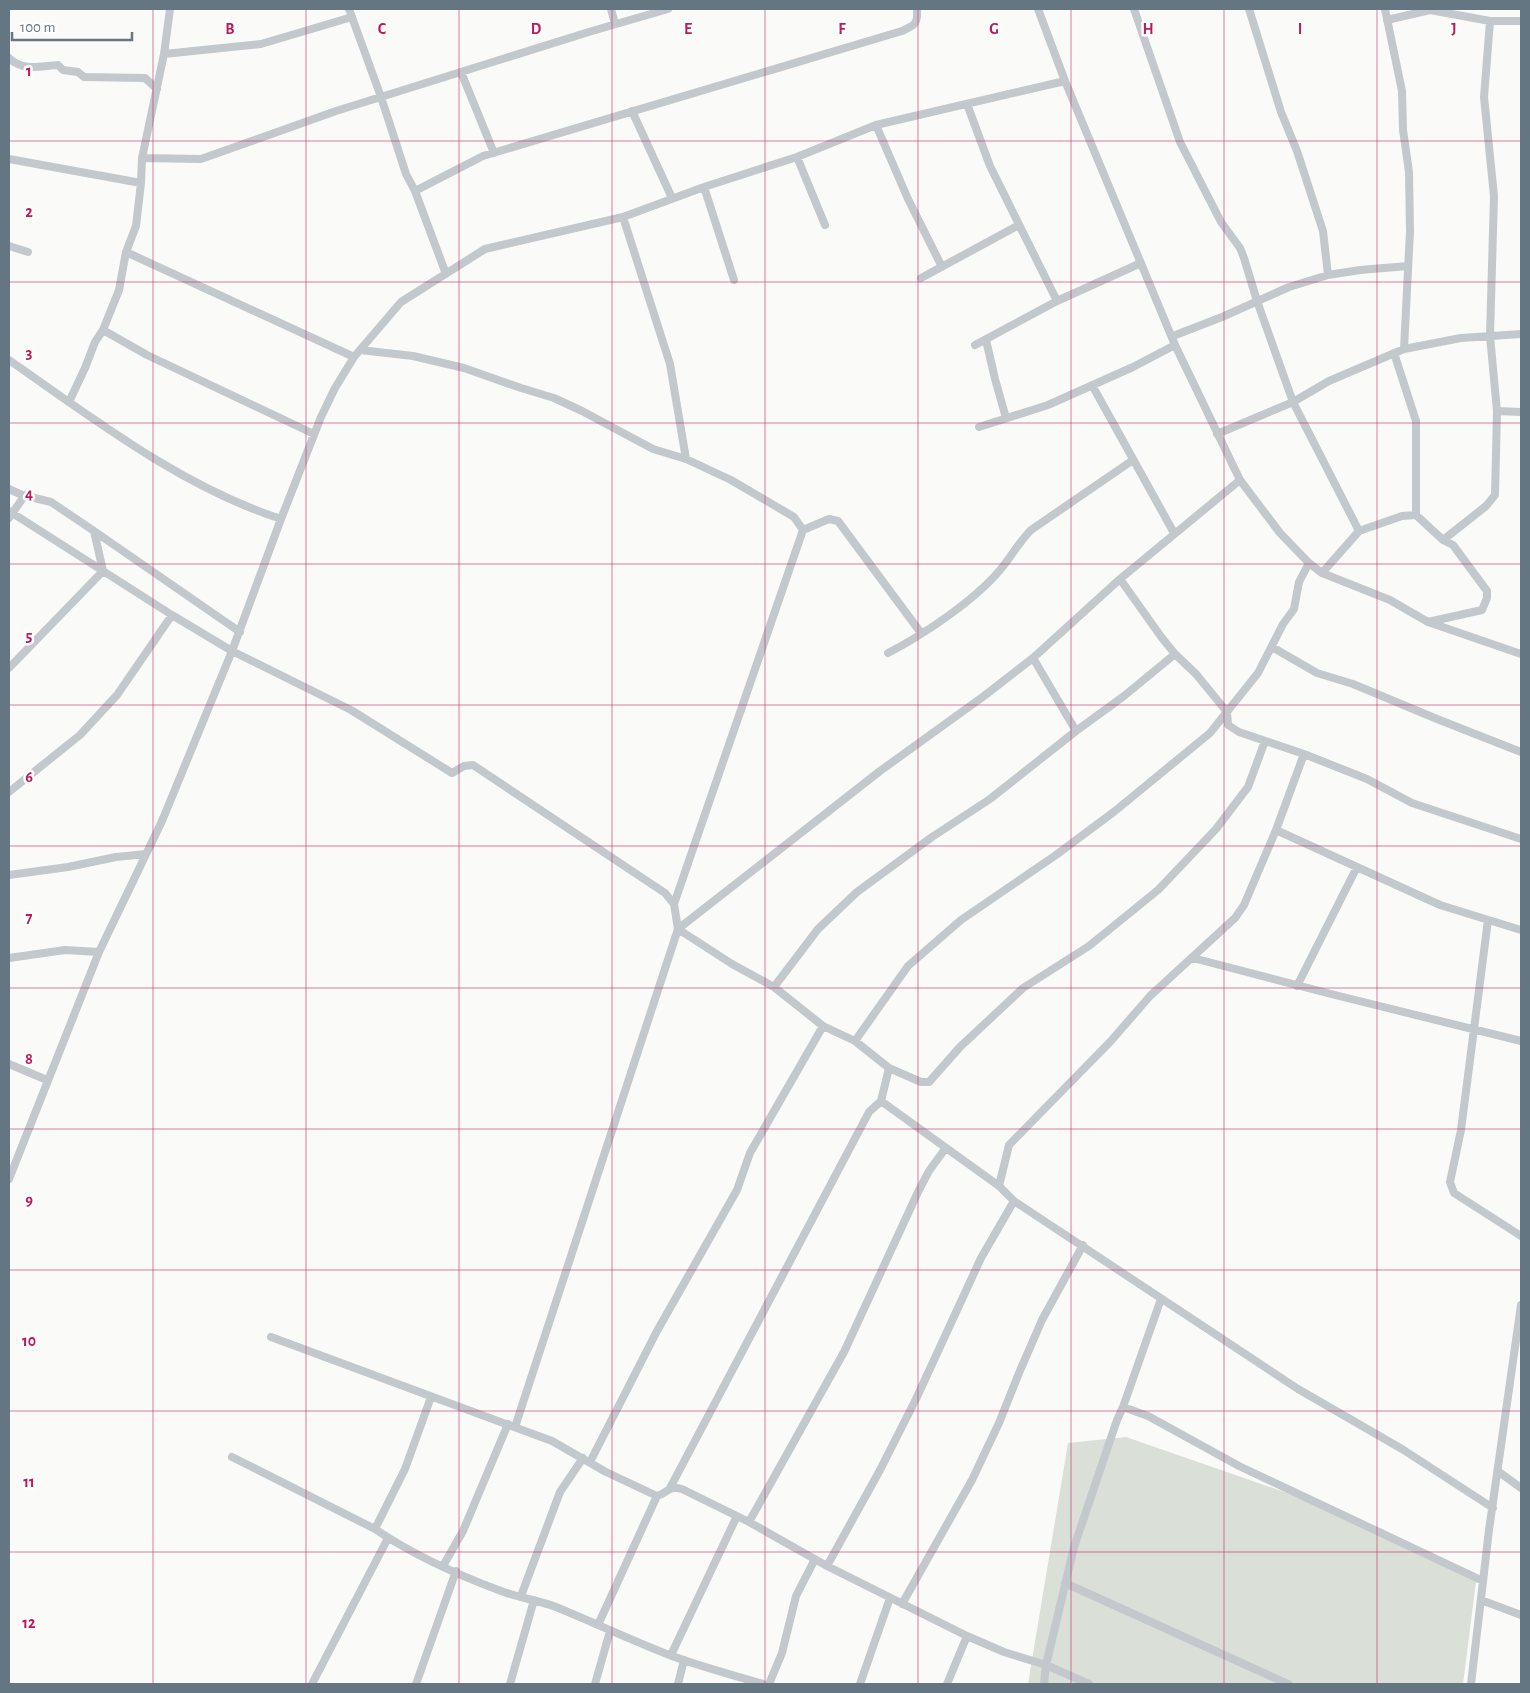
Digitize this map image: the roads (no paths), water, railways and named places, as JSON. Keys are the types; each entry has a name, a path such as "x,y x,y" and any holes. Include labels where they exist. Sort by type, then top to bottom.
{"street":[{"path":"69,402 95,342 103,330 119,290 126,252 136,226 142,183 142,158 164,54 170,9"},
{"path":"611,9 615,24"},
{"path":"142,158 201,159 381,97 668,9"},
{"path":"415,192 483,156 902,31 914,25 918,17 917,9"},
{"path":"1038,9 1065,81 1173,336 1175,345 1240,480 1280,533 1322,574 1390,600 1428,622 1521,654"},
{"path":"1134,9 1180,142 1221,222 1242,253 1293,402 1359,530"},
{"path":"1249,9 1281,112 1297,151 1323,231 1328,275"},
{"path":"1385,9 1402,91 1403,130 1409,182 1410,231 1404,349"},
{"path":"1387,20 1430,10 1490,21 1521,21"},
{"path":"164,54 261,44 351,13 406,174 415,192 446,274"},
{"path":"1443,540 1486,506 1495,495 1497,411 1490,336 1494,196 1484,98 1490,21"},
{"path":"9,58 14,63 33,68 58,65 63,70 78,72 84,77 145,78 157,89"},
{"path":"461,72 494,153"},
{"path":"9,1178 10,1169 27,1135 47,1080 99,952 162,821 240,632 281,519 331,396 354,357 401,302 485,249 623,217 672,198 796,157 876,125 1065,81"},
{"path":"967,104 990,166 1057,301"},
{"path":"632,112 672,198"},
{"path":"876,125 908,199 942,267"},
{"path":"796,157 825,225"},
{"path":"9,158 142,183"},
{"path":"704,187 734,280"},
{"path":"623,217 670,364 686,459"},
{"path":"921,278 1019,225"},
{"path":"9,246 28,252"},
{"path":"126,252 354,357"},
{"path":"975,346 1057,301 1141,263"},
{"path":"1173,336 1222,317 1289,287 1328,275 1408,266"},
{"path":"103,330 147,355 314,434"},
{"path":"1217,434 1293,402 1329,381 1404,349 1460,338 1521,334"},
{"path":"986,340 1006,418"},
{"path":"979,427 1048,404 1175,345"},
{"path":"360,350 413,356 464,368 554,398 653,449 686,459 731,480 794,517 803,530"},
{"path":"1394,353 1416,421 1416,515"},
{"path":"9,360 69,402 190,480 251,509 281,519"},
{"path":"1092,385 1174,533"},
{"path":"1497,411 1521,412"},
{"path":"888,653 921,633 978,591 999,571 1022,539 1031,530 1133,460"},
{"path":"678,929 880,771 1033,658 1120,579 1240,480"},
{"path":"9,489 51,502 240,632"},
{"path":"25,495 10,514 232,651 351,710 452,773 464,766 474,765 665,893 674,904"},
{"path":"1322,574 1359,530 1402,516 1416,515 1443,540 1453,545 1488,594 1482,610 1428,622"},
{"path":"443,1566 463,1531 512,1426 678,929 674,904 803,530 829,519 838,520 921,633"},
{"path":"94,531 103,571"},
{"path":"855,1041 908,966 961,920 1056,855 1115,811 1210,733 1258,673 1283,624 1294,609 1298,582 1309,563"},
{"path":"9,668 103,571"},
{"path":"1120,579 1175,654 1196,674 1227,712 1228,725 1239,732 1304,754 1367,779 1412,803 1521,839"},
{"path":"9,792 80,735 117,695 172,615"},
{"path":"1272,648 1317,673 1353,684 1521,752"},
{"path":"774,987 818,930 857,892 932,837 990,799 1076,731 1124,696 1175,654"},
{"path":"1033,658 1076,731"},
{"path":"678,929 732,964 774,987 824,1026 855,1041 889,1068 921,1082 929,1082 960,1047 1023,988 1089,946 1158,890 1216,829 1248,787 1265,741"},
{"path":"998,1186 1009,1145 1110,1042 1150,996 1235,918 1244,905 1276,830 1304,754"},
{"path":"1276,830 1440,905 1521,930"},
{"path":"9,875 68,867 116,857 146,854"},
{"path":"1297,986 1357,867"},
{"path":"1488,920 1462,1130 1450,1182 1454,1194 1521,1236"},
{"path":"9,958 65,950 99,952"},
{"path":"1193,958 1297,986 1521,1041"},
{"path":"521,1596 560,1492 586,1460 737,1190 750,1153 824,1026"},
{"path":"9,1064 47,1080"},
{"path":"598,1625 657,1496 670,1488 869,1112 881,1101 889,1068"},
{"path":"881,1101 998,1186 1014,1201 1083,1245 1102,1261 1298,1389 1402,1449 1492,1508"},
{"path":"749,1522 844,1352 918,1192 945,1149"},
{"path":"827,1566 907,1416 981,1258 1014,1201"},
{"path":"902,1604 972,1480 1000,1423 1042,1320 1083,1245"},
{"path":"1044,1684 1046,1665 1074,1547 1161,1299"},
{"path":"1471,1684 1492,1508 1499,1472 1521,1305"},
{"path":"271,1338 552,1440 630,1484 657,1496"},
{"path":"375,1529 406,1469 431,1397"},
{"path":"1123,1407 1148,1416 1239,1466 1483,1581"},
{"path":"232,1457 375,1529 388,1538 443,1566 503,1592 555,1606 610,1631 684,1660 763,1684"},
{"path":"1499,1472 1521,1488"},
{"path":"670,1488 682,1489 737,1516 827,1566 967,1636 1004,1652 1046,1665 1089,1684"},
{"path":"671,1655 737,1516"},
{"path":"312,1684 388,1538"},
{"path":"769,1684 782,1653 796,1596 814,1559"},
{"path":"416,1684 456,1571"},
{"path":"1065,1583 1288,1684"},
{"path":"860,1684 890,1598"},
{"path":"510,1684 534,1600"},
{"path":"1481,1600 1521,1615"},
{"path":"595,1684 610,1631"},
{"path":"947,1684 967,1636"},
{"path":"678,1684 684,1660"}]}
